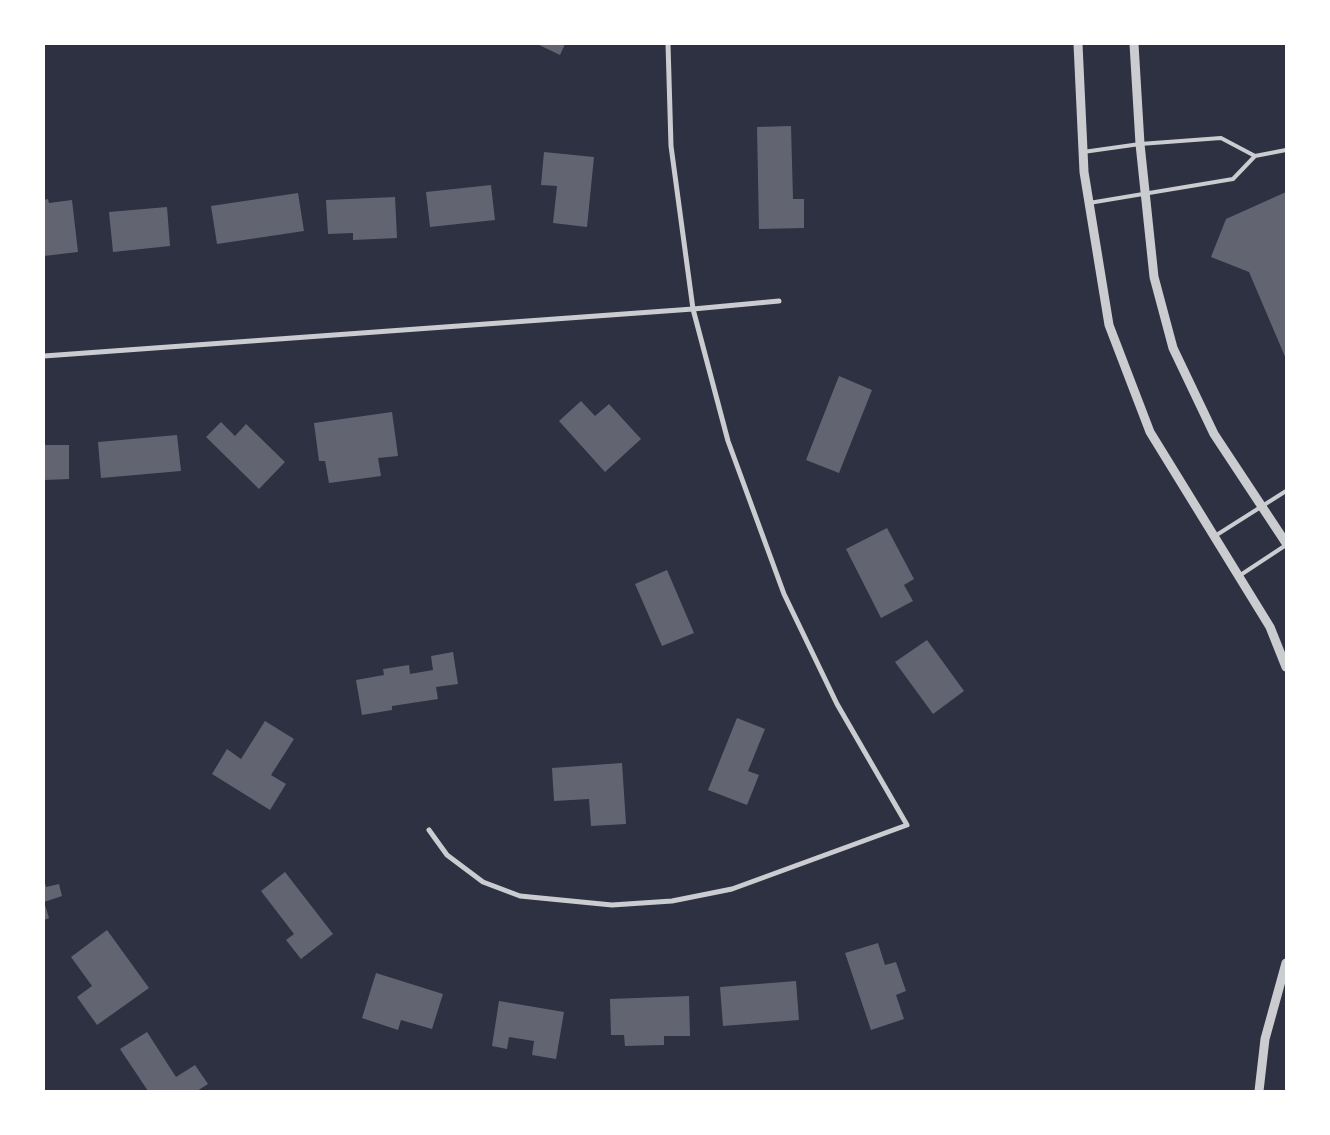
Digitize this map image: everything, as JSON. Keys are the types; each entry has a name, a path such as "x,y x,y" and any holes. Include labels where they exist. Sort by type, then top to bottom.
{"street":[{"path":"429,830 447,855 483,882 520,896 612,905 672,901 732,888 907,825 838,704 784,594 728,441 693,310 671,146 668,44"},
{"path":"1078,44 1084,172 1109,326 1150,432 1270,627 1286,667"},
{"path":"1134,44 1140,144 1154,278 1173,348 1214,434 1286,544"},
{"path":"44,356 693,310 779,301"},
{"path":"1259,1091 1265,1039 1286,963"}],"lane":[{"path":"1083,152 1140,144 1220,138 1255,156"},
{"path":"1089,203 1233,179 1255,156 1286,150"},
{"path":"1214,536 1286,492"},
{"path":"1239,576 1286,544"}],"building":[{"path":"537,44 565,44 560,55"},
{"path":"791,126 793,199 804,199 804,228 759,229 757,127"},
{"path":"544,152 594,157 587,227 553,223 557,186 541,185"},
{"path":"491,185 495,220 430,227 426,192"},
{"path":"1286,192 1286,359 1249,272 1211,257 1226,219"},
{"path":"298,193 304,231 217,244 211,206"},
{"path":"395,197 397,238 353,240 353,233 328,234 326,200"},
{"path":"48,199 49,203 72,200 78,252 44,256 44,200"},
{"path":"167,207 170,246 113,252 109,212"},
{"path":"839,376 872,390 839,473 806,460"},
{"path":"581,401 595,416 609,404 641,439 605,472 559,421"},
{"path":"392,412 398,456 378,458 381,476 329,483 325,461 319,461 314,423"},
{"path":"221,422 235,436 246,424 285,462 259,489 206,437"},
{"path":"177,435 181,471 101,478 98,442"},
{"path":"44,445 69,445 69,479 44,480"},
{"path":"887,528 914,579 904,585 913,601 881,618 846,549"},
{"path":"667,570 694,633 662,646 635,584"},
{"path":"927,640 964,691 933,714 895,662"},
{"path":"453,652 458,684 436,687 438,699 392,706 392,710 362,715 356,680 384,675 383,669 409,665 410,674 433,670 431,656"},
{"path":"737,718 765,729 748,771 759,775 747,805 708,790"},
{"path":"265,721 294,739 271,775 286,784 270,810 212,774 227,749 241,759"},
{"path":"622,763 626,824 591,826 589,799 554,801 552,768"},
{"path":"285,872 333,934 301,959 286,940 294,934 261,891"},
{"path":"44,880 46,887 59,884 62,896 44,902"},
{"path":"44,902 49,918 44,920"},
{"path":"107,930 149,988 97,1025 77,997 92,986 71,957"},
{"path":"878,943 885,965 896,962 906,991 896,995 904,1019 871,1030 845,953"},
{"path":"376,973 443,994 432,1029 401,1020 398,1030 362,1018"},
{"path":"796,981 799,1020 723,1026 720,987"},
{"path":"689,996 690,1036 664,1036 664,1045 625,1046 624,1035 611,1035 610,999"},
{"path":"499,1001 564,1012 556,1059 532,1055 534,1041 509,1037 507,1049 492,1046"},
{"path":"147,1032 176,1077 195,1065 208,1084 197,1091 148,1091 120,1049"}]}
